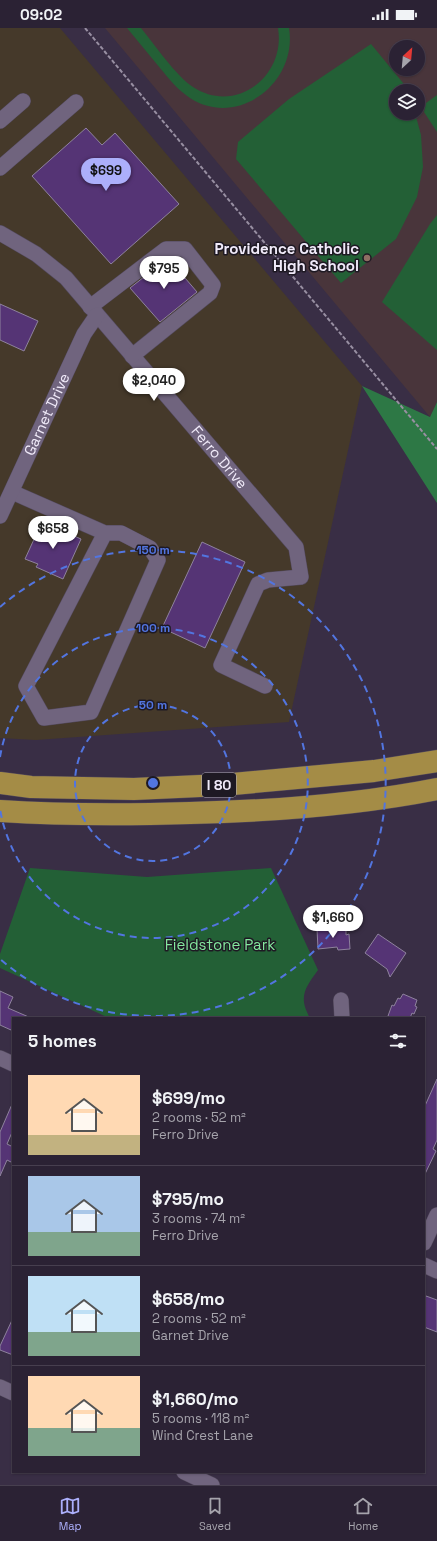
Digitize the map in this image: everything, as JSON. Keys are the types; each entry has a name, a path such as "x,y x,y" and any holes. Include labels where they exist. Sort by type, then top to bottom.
{"highway":[{"path":"312,777 437,749"},
{"name":"I 80","path":"0,783 31,787 134,789 222,785 374,771 437,761"},
{"name":"I 80","path":"0,810 43,813 136,815 223,813 307,808 437,789"}],"street":[{"path":"0,121 23,101"},
{"path":"0,168 76,102"},
{"name":"Ferro Drive","path":"0,233 36,254 66,278 296,547 301,577 268,580 258,584 221,665 265,686"},
{"name":"Garnet Drive","path":"0,516 94,311 166,249 185,249 213,285 210,293 132,356"},
{"path":"12,492 105,533 121,533 150,548 158,560 91,712 44,718 26,686 105,533"},
{"path":"341,1000 342,1017"},
{"path":"0,1058 12,1064"},
{"path":"425,1241 437,1215"},
{"path":"425,1265 437,1271"},
{"path":"0,1387 12,1393"},
{"path":"186,1473 212,1485"}],"path":[{"path":"85,28 437,449"}],"shaded area":[{"path":"0,28 60,28 362,386 289,722 36,740 0,738"},
{"name":"Providence Catholic High School","path":"105,28 437,28 437,402 430,417"}],"green space":[{"path":"127,28 141,28 180,76 193,87 209,94 226,96 241,93 255,86 266,75 274,61 278,45 278,28 289,28 289,48 284,66 274,82 261,95 245,104 227,108 208,106 190,98 178,88"},
{"path":"371,44 389,66 389,76 397,76 404,84 389,84 389,120 417,120 421,135 423,167 417,197 396,239 341,283 236,159 238,142 289,99"},
{"path":"437,95 437,132 425,114 426,103"},
{"path":"437,215 437,350 382,302"},
{"path":"362,386 430,417 437,402 437,503"},
{"name":"Fieldstone Park","path":"30,868 147,877 271,868 318,970 307,988 304,998 306,1011 309,1017 107,1017 0,968 0,954"}],"building":[{"path":"86,128 102,145 115,133 179,204 111,264 32,176"},
{"path":"168,258 197,292 160,322 130,288"},
{"path":"0,304 38,321 24,351 0,340"},
{"path":"41,524 53,529 54,527 81,539 63,579 36,567 38,564 25,559"},
{"path":"202,542 245,562 205,648 162,628"},
{"path":"346,927 346,935 349,934 350,949 338,950 337,947 318,949 317,929"},
{"path":"378,934 406,953 390,977 387,969 365,953"},
{"path":"0,991 13,997 8,1008 29,1017 12,1017 11,1030 0,1025"},
{"path":"403,994 417,1000 415,1006 417,1007 414,1014 412,1013 410,1017 388,1016 392,1005 394,1006 398,998 400,999"},
{"path":"437,1079 437,1140 433,1149 436,1151 425,1174 425,1106"},
{"path":"12,1104 12,1132 7,1144 12,1146 12,1162 7,1160 0,1176 0,1132"},
{"path":"426,1296 437,1300 437,1332 425,1327"},
{"path":"12,1320 12,1355 0,1350 0,1346"}],"place":[{"name":"Providence Catholic High School","path":"367,258"}]}
